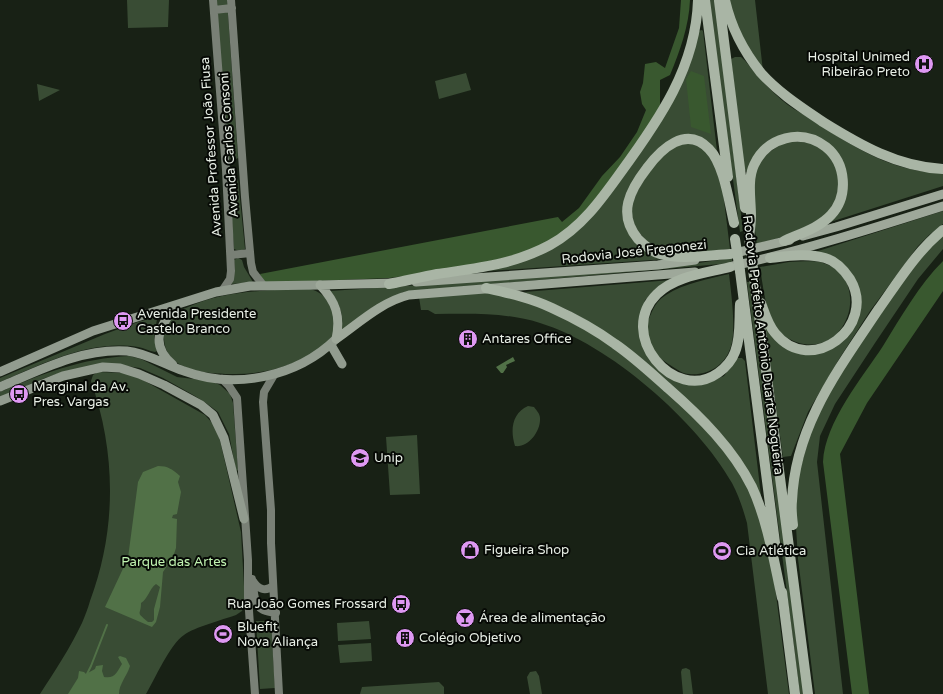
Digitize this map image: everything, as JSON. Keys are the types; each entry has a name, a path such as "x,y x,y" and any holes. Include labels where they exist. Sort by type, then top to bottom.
{"highway":[{"path":"389,284 503,264 551,244 572,230 585,218 646,138 670,99 684,67 691,45 698,0"},
{"name":"Rodovia Prefeito Antônio Duarte Nogueira","path":"705,0 795,694"},
{"name":"Rodovia Prefeito Antônio Duarte Nogueira","path":"719,0 808,694"},
{"path":"725,0 728,15 751,59 761,72 800,107 834,129 887,157 913,166 943,169"},
{"path":"749,237 751,218 751,173 756,161 765,149 778,140 793,137 805,138 816,141 826,147 837,160 843,177 842,195 834,210 825,220 805,232 784,241"},
{"path":"730,254 672,256 654,251 641,242 632,230 627,214 628,198 636,182 662,150 680,140 696,141 709,149 718,162 734,223"},
{"name":"Rodovia José Fregonezi","path":"320,285 389,284 658,265 730,254 784,241 836,227 943,194"},
{"name":"Rodovia José Fregonezi","path":"334,342 383,306 400,297 486,288 692,273 730,267 770,258 943,206"},
{"path":"796,591 792,501 797,464 808,427 820,399 905,271 925,246 943,230"},
{"path":"753,274 770,325 776,334 788,344 803,350 819,349 832,344 845,334 853,319 856,308 856,296 852,282 841,268 830,260 816,256 770,258"},
{"path":"730,267 686,278 673,283 661,291 651,301 644,316 643,333 648,350 660,364 675,375 692,380 704,379 713,376 724,368 734,354 737,345 740,274"},
{"path":"320,285 334,304 338,316 339,328 334,342"},
{"path":"486,288 532,300 552,308 596,332 616,344 698,415 724,444 753,489 765,524 782,598"}],"main road":[{"name":"Avenida Professor João Fiusa","path":"213,0 231,255 231,275 222,291"},
{"path":"214,10 231,4"},
{"name":"Avenida Carlos Consoni","path":"231,4 250,253 253,272 263,285"},
{"path":"231,255 250,253"},
{"path":"0,372 93,331 149,312 175,306 222,291 263,285 320,285"},
{"path":"175,306 163,322 159,338 166,359 176,368"},
{"path":"0,387 67,359 110,352 128,351 143,354 190,373 222,379 241,379 274,374 288,370 312,358 334,342 342,364"},
{"path":"0,401 63,376 103,367 120,368 139,374 164,385 201,405 213,415 224,438 244,519"},
{"path":"274,374 264,392 263,402 271,510 271,543 276,613 279,694"},
{"path":"222,379 229,386 236,398 248,560 248,597 254,694"},
{"path":"248,560 256,600 259,607 262,610 276,613"},
{"path":"253,581 263,590 273,586"}],"green space":[{"path":"127,0 169,0 168,27 128,28"},
{"path":"216,0 227,0 238,158 233,160 225,155"},
{"path":"709,0 715,0 743,231 740,232"},
{"path":"727,0 755,0 763,71 743,41"},
{"path":"702,30 717,151 705,141 681,138 635,180 629,231 667,259 473,272 538,254 646,142 698,31"},
{"path":"741,57 779,98 794,109 859,149 875,157 924,172 943,173 943,186 821,225 845,194 827,143 783,134 747,171 744,170 731,59"},
{"path":"466,73 471,90 439,99 435,81"},
{"path":"37,84 60,90 39,101"},
{"path":"786,141 816,143 837,164 840,192 827,215 791,234 757,245 754,223 753,174 762,157"},
{"path":"681,143 691,143 705,148 721,176 730,249 686,254 669,253 650,243 644,238 634,224 632,208 641,186 660,156"},
{"path":"230,176 234,176 238,179 245,249 239,251 234,249"},
{"path":"943,211 943,224 918,246 870,311 839,359 808,412 791,456 783,457 765,327 778,342 823,352 856,323 861,307 859,290 853,278 815,252"},
{"path":"943,232 943,249 918,279 875,343 835,404 820,436 817,462 843,694 815,694 798,559 795,511 798,478 816,412 905,274"},
{"path":"238,258 242,260 244,267 253,282 231,284 235,270 234,260"},
{"path":"732,258 732,263 403,292 375,306 341,331 342,314 330,291 658,269"},
{"path":"811,261 823,263 838,271 847,284 850,299 848,314 841,329 830,339 815,344 796,342 784,336 775,326 763,290 760,267 789,262"},
{"path":"729,274 733,312 733,333 730,349 724,360 714,369 702,373 687,374 660,358 652,349 648,332 648,320 657,303 666,295 681,287"},
{"path":"671,280 657,288 645,300 639,319 639,335 644,349 687,382 708,383 724,376 737,358 742,358 745,361 762,504 731,450 591,323 566,309 524,292"},
{"path":"747,282 750,282 805,694 800,694"},
{"path":"310,289 322,295 331,305 334,332 327,343 303,359 270,370 247,374 214,373 202,372 181,365 172,358 166,350 164,338 165,328 171,318 179,310 202,301 232,294"},
{"path":"490,291 546,309 616,346 707,427 744,478 760,515 773,572 789,694 768,694 747,523 741,503 732,483 717,459 697,435 649,388 594,348 567,333 527,319 488,314 435,314 428,310 421,310 419,297"},
{"path":"156,317 154,337 157,351 155,352 138,347 120,345 84,350 49,361 0,382 0,378 105,334"},
{"path":"129,356 141,359 177,377 211,381 220,385 230,394 233,403 238,470 236,471 229,434 218,412 195,396 163,378 140,368 113,364 66,371 0,397 0,392 47,373 95,360"},
{"name":"Parque das Artes","path":"98,372 125,373 141,379 205,415 214,425 219,436 241,532 245,604 242,611 236,615 195,629 184,635 173,646 146,694 40,694 57,668 82,623 99,574 105,546 109,518 109,463 105,435 91,381 93,375"},
{"path":"528,406 534,407 539,414 540,423 533,438 525,444 515,446 513,440 514,423 519,413"},
{"path":"417,435 420,494 390,495 386,437"},
{"path":"256,621 271,621 275,688 260,689"},
{"path":"369,621 371,639 338,641 337,623"},
{"path":"371,643 372,661 340,663 338,645"},
{"path":"686,668 690,670 693,694 683,694 681,672 682,669"},
{"path":"536,671 539,676 542,694 530,694 527,677 530,672"},
{"path":"439,682 444,687 444,694 360,694 362,687"}],"shaded area":[{"path":"681,0 690,0 688,19 680,48 670,75 660,80 660,106 639,140 594,206 550,242 515,256 444,271 389,278 264,283 260,274 558,217 562,222 579,208 602,176 620,157 637,132 646,110 642,104 640,92 643,83 645,64 656,62 665,68 679,28"},
{"path":"691,71 704,76 711,134 691,127 686,79"},
{"path":"943,261 943,291 867,403 840,454 869,694 852,694 823,462 825,447 837,416 855,386 883,346 918,291"},
{"path":"513,357 515,361 506,365 507,367 503,373 501,373 496,367"},
{"path":"158,466 170,468 180,476 178,482 181,492 177,514 173,515 172,518 177,519 176,548 173,557 163,572 160,607 156,622 152,627 105,607 128,558 138,482 143,472","holes":["156,584 160,587 154,609 154,620 152,622 148,622 140,615 141,603"]},
{"path":"120,656 126,658 130,666 120,687 119,694 68,694 78,678 79,671 86,674 95,669 96,666 103,665 102,671 104,677 111,677 117,672 122,664 118,657"}],"waterway":[{"path":"87,674 107,625"}],"place":[{"name":"Hospital Unimed Ribeirão Preto","path":"924,64"},
{"name":"Avenida Presidente Castelo Branco","path":"123,321"},
{"name":"Antares Office","path":"468,339"},
{"name":"Marginal da Av. Pres. Vargas","path":"19,394"},
{"name":"Unip","path":"360,458"},
{"name":"Figueira Shop","path":"470,550"},
{"name":"Cia Atlética","path":"722,551"},
{"name":"Rua João Gomes Frossard","path":"401,604"},
{"name":"Área de alimentação","path":"465,618"},
{"name":"Bluefit Nova Aliança","path":"223,634"},
{"name":"Colégio Objetivo","path":"405,638"}]}
